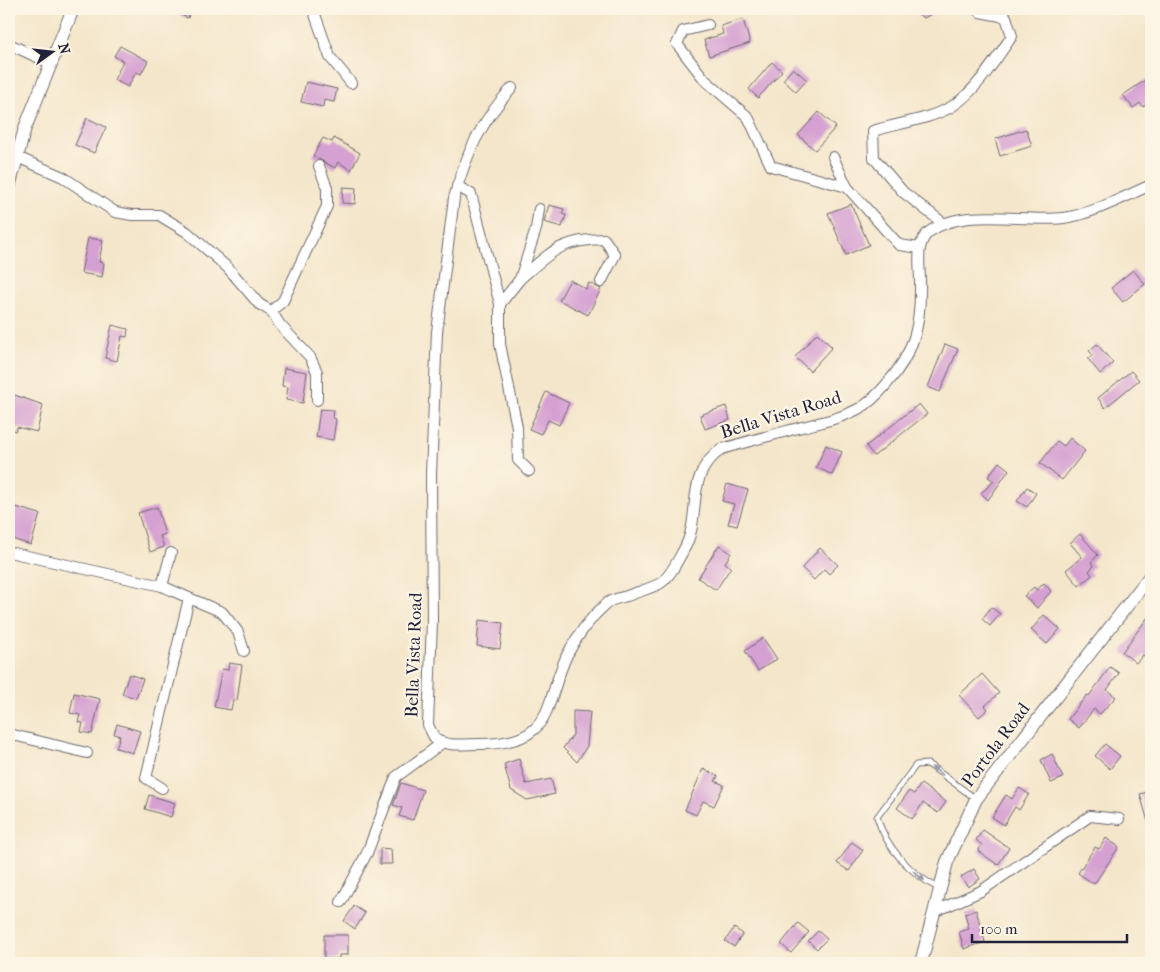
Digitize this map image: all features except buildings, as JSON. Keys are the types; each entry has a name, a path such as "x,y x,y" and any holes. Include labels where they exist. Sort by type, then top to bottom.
{"street":[{"path":"9,187 17,157 50,63 73,9"},
{"path":"313,9 330,57 351,83"},
{"path":"943,224 903,192 874,158 873,131 917,120 952,106 982,79 1012,36 1006,17 980,12"},
{"path":"708,25 683,31 677,44 705,80 748,117 771,166 847,187"},
{"path":"9,44 50,63"},
{"name":"Bella Vista Road","path":"512,88 484,121 457,186 439,306 431,474 432,622 428,725 430,733 442,743 500,744 512,742 532,731 543,720 549,709 567,657 583,628 607,602 661,584 675,564 689,542 697,481 701,470 714,454 722,449 838,418 861,408 875,397 897,372 916,337 921,304 920,248"},
{"path":"17,157 63,177 115,212 132,215 159,215 187,232 228,268 259,304 271,312 280,325 310,357 317,372 317,400"},
{"path":"833,157 847,187 899,245 920,248 923,238 943,224 970,218 1062,218 1085,213 1151,185"},
{"path":"271,312 283,301 327,206 327,188 320,166"},
{"path":"457,186 471,194 500,304 500,344 517,427 518,460 529,471"},
{"path":"520,279 536,229 539,209"},
{"path":"500,304 520,279 554,250 580,239 604,239 615,255 601,282"},
{"path":"9,552 162,586 222,612 238,632 244,651"},
{"path":"162,586 172,553"},
{"name":"Portola Road","path":"921,963 954,842 976,799 1151,576"},
{"path":"162,788 146,778 189,598"},
{"path":"9,734 88,753"},
{"path":"341,902 368,853 396,777 442,743"},
{"path":"934,912 981,891 1090,816 1119,819"}],"lane":[{"path":"940,889 922,880 892,850 881,833 877,817 905,776 916,765 928,764 976,799"}]}
